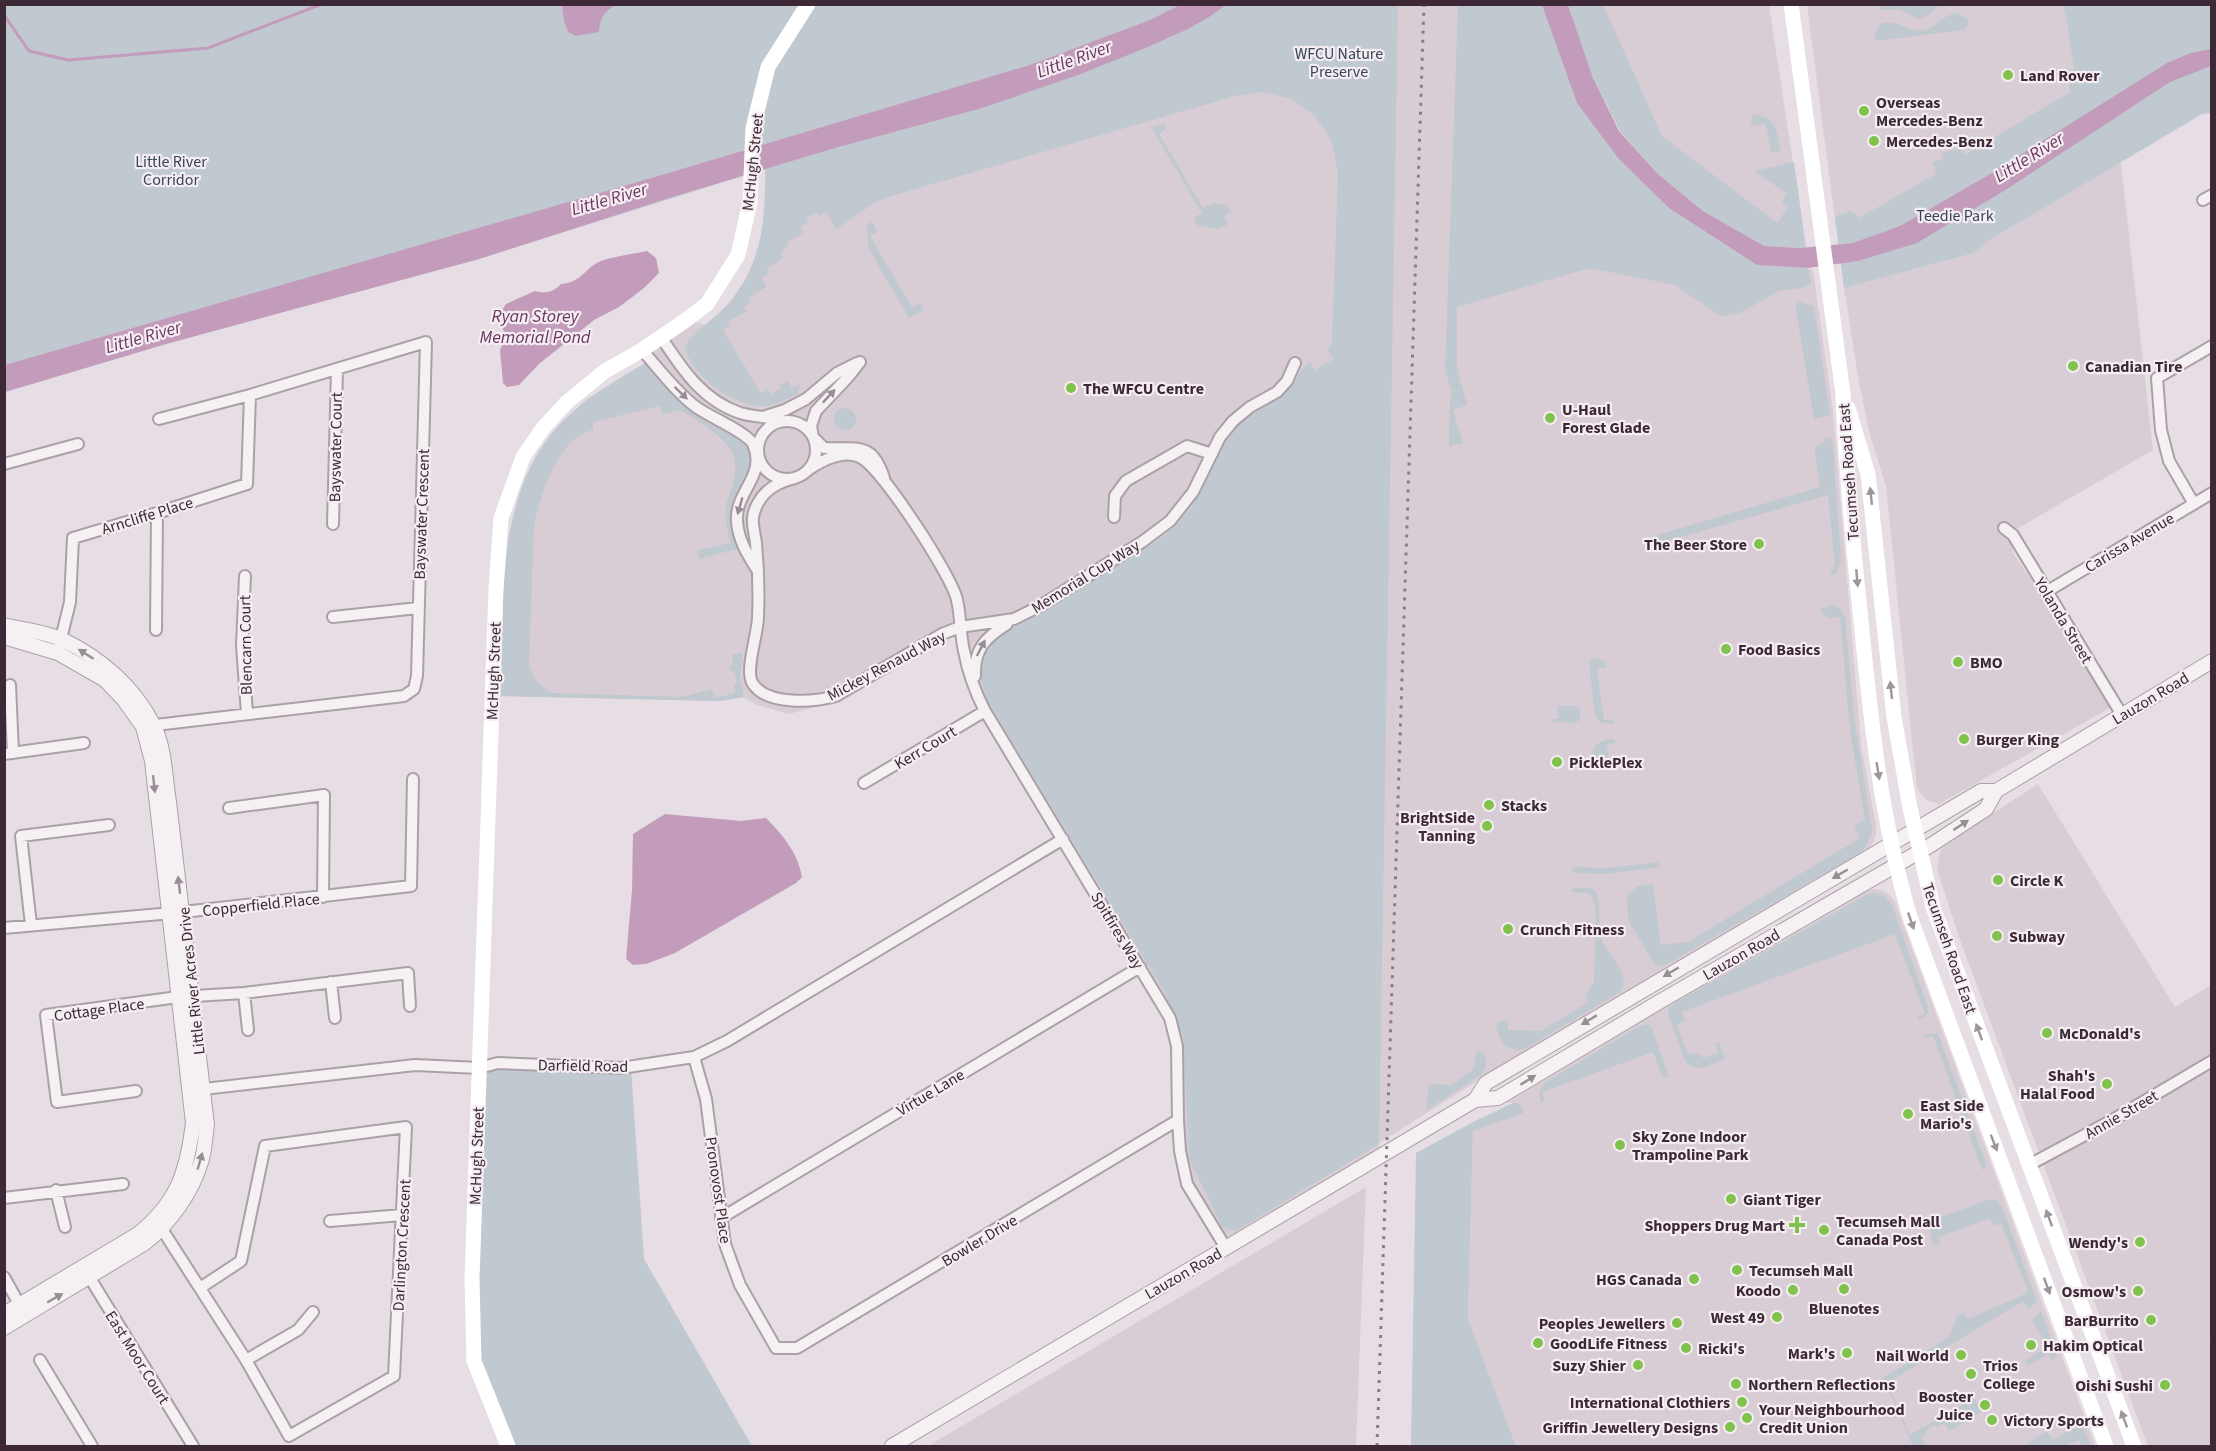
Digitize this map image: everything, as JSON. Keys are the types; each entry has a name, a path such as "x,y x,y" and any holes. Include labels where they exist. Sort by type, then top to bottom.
{"main road":[{"name":"McHugh Street","path":"508,1446 474,1361 472,1279 496,589 501,518 523,457 543,428 566,403 605,370 642,350 707,304 738,255 750,202 753,128 768,67 808,4"},
{"name":"Tecumseh Road East","path":"1791,4 1843,394 1845,452 1870,712 1890,845 1910,917 2106,1446"},
{"name":"Tecumseh Road East","path":"1843,394 1868,474 1894,717 1914,831 1933,907 2134,1446"}],"street":[{"path":"661,337 688,377 719,404 743,414 766,416 806,426 824,448 854,447 869,452 879,463 884,478 949,579 957,600 960,627"},
{"name":"Bayswater Crescent","path":"149,726 404,696 414,689 417,676 426,342 250,395 159,419"},
{"path":"2194,504 2169,461 2161,430 2157,378 2211,346"},
{"path":"642,350 696,407 752,440 761,465 771,474 784,478 795,478 822,461 850,456 863,459 884,478"},
{"path":"766,416 785,410 806,399 837,373 860,362 816,411 811,426 816,449 814,462 808,470"},
{"name":"Memorial Cup Way","path":"960,627 1014,619 1040,606 1142,542 1170,521 1193,492 1220,437 1233,421 1250,407 1276,392 1287,381 1295,363"},
{"name":"Bayswater Court","path":"333,524 336,370"},
{"name":"Arncliffe Place","path":"60,646 70,602 73,537 247,484 250,395"},
{"path":"756,452 759,438 768,428 781,421"},
{"path":"4,464 78,444"},
{"path":"1114,517 1115,496 1126,481 1187,446 1212,454"},
{"name":"Mickey Renaud Way","path":"756,452 758,468 742,499 736,520 746,553 756,569"},
{"name":"Mickey Renaud Way","path":"795,478 779,483 767,491 758,503 752,520 756,542 758,632 749,673 753,684 763,694 790,700 817,701 836,696 942,633 960,627"},
{"name":"Carissa Avenue","path":"2046,592 2211,493"},
{"path":"156,630 157,513"},
{"name":"Yolanda Street","path":"2004,528 2013,535 2122,715"},
{"name":"Blencarn Court","path":"245,576 242,646 247,713"},
{"path":"333,617 418,608"},
{"path":"975,691 974,663 983,642 1014,619"},
{"name":"Little River Acres Drive","path":"4,625 60,646 105,680 149,726 163,758 183,912 185,998"},
{"name":"Spitfires Way","path":"960,627 963,650 975,691 985,711 1170,1018 1177,1046 1180,1151 1187,1184 1226,1248"},
{"name":"Little River Acres Drive","path":"4,637 60,646"},
{"name":"Lauzon Road","path":"892,1446 1475,1100 1498,1098 1919,852 1986,809 1996,791 2211,661"},
{"path":"10,685 9,753 84,743"},
{"name":"Kerr Court","path":"864,783 985,711"},
{"name":"Little River Acres Drive","path":"4,1328 22,1310 86,1272 145,1243 159,1224 177,1190 189,1156 196,1090 185,998 168,912 149,726"},
{"name":"Copperfield Place","path":"4,928 183,912 411,886 413,779"},
{"name":"Lauzon Road","path":"1475,1100 1486,1083 1621,1001 1981,791 1996,791"},
{"path":"229,808 324,795 323,897"},
{"path":"31,925 21,836 109,825"},
{"name":"Darfield Road","path":"196,1090 415,1065 479,1068 498,1063 621,1068 694,1057 726,1041 1063,839"},
{"name":"Virtue Lane","path":"721,1218 1140,967"},
{"name":"Cottage Place","path":"136,1091 57,1102 46,1015 408,973 410,1006"},
{"path":"331,982 335,1018"},
{"path":"244,993 248,1030"},
{"name":"Pronovost Place","path":"694,1057 706,1099 725,1244 740,1285 776,1348"},
{"name":"Annie Street","path":"2029,1165 2109,1122 2211,1061"},
{"name":"Bowler Drive","path":"776,1348 797,1348 1178,1120"},
{"name":"Darlington Crescent","path":"159,1224 246,1360 289,1437 394,1376 406,1127 265,1146 241,1261 200,1288"},
{"path":"4,1198 56,1190 123,1184"},
{"path":"56,1190 65,1227"},
{"path":"330,1221 402,1215"},
{"name":"East Moor Court","path":"86,1272 193,1446"},
{"path":"4,1277 22,1310"},
{"name":"Little River Acres Drive","path":"4,1314 22,1310"},
{"path":"246,1360 298,1330 313,1312"},
{"path":"40,1360 92,1446"}],"shaded area":[{"path":"2211,4 2212,12 1867,217 1836,227 1807,5"},
{"path":"1226,5 1542,5 1577,103 1757,265 1808,268 1813,271 1833,411 1861,745 1876,835 1868,851 1861,856 1487,1075 1379,1143 1381,1156 1226,1248 1187,1184 1170,1018 985,711 960,627 950,636 838,701 789,714 757,705 744,697 720,701 501,696 508,538 525,479 540,451 563,421 587,399 650,360 642,350 686,320 707,325 730,302 747,277 759,247 762,234 766,169"},
{"path":"1568,5 1769,5 1806,248 1763,246 1593,78"},
{"path":"2121,162 2153,450 2008,534 2014,555 2057,617 2110,708 1939,804 1926,800 1917,789 1886,486 1870,435 1844,288 1974,253 1988,241"},
{"path":"2038,784 2175,1007 2211,985 2212,1341 2209,1343 2212,1350 2211,1446 2148,1446 1960,940 1937,869 1940,851 1952,840"},
{"path":"1874,889 1890,895 1895,902 2095,1446 1516,1446 1468,1319 1473,1130 1524,1113 1516,1102 1503,1103 1637,1024 1671,1001 1866,891"},
{"path":"1366,1187 1356,1446 928,1446"}],"green space":[{"path":"5,5 1398,5 1379,1144 1236,1231 1222,1227 1189,1158 1183,1036 1164,991 987,701 981,673 986,650 998,634 1163,537 1192,507 1225,439 1241,422 1284,394 1310,362 1315,370 1334,359 1328,351 1332,340 1338,172 1332,142 1315,116 1292,99 1263,92 1235,96 888,197 876,202 836,229 826,212 820,216 816,212 806,219 808,222 801,227 803,233 787,243 788,247 781,252 783,258 767,269 769,273 762,277 766,287 749,298 751,302 744,307 747,311 729,321 730,325 723,330 761,393 768,390 772,394 781,388 780,385 788,381 792,388 801,384 797,394 771,405 751,405 726,395 714,387 695,367 688,357 685,346 728,304 748,274 760,241 763,223 765,169 479,259 166,344 5,392"},
{"path":"1458,5 1542,5 1577,102 1618,158 1669,208 1757,265 1808,268 1811,283 1801,288 1779,291 1740,313 1720,316 1675,285 1590,268 1457,307 1457,367 1467,405 1453,410 1463,443 1449,446 1452,392 1445,371"},
{"path":"1568,5 1603,5 1662,136 1777,223 1788,207 1782,202 1787,194 1754,171 1794,162 1806,248 1763,246 1703,211 1658,174 1620,131 1593,78"},
{"path":"1941,5 1919,19 1899,10 1880,10 1881,6"},
{"name":"Teedie Park","path":"2063,5 2211,5 2211,113 2202,114 1988,241 1974,253 1844,288 1835,217 1850,211 1859,218 1936,174 1932,162 1943,159 1942,153 1959,148 1965,155 2070,92 2068,70 2074,69"},
{"path":"1958,13 1968,20 1968,25 1964,30 1876,41 1875,32 1882,23 1888,22 1913,30 1924,30"},
{"path":"1752,114 1771,121 1776,130 1781,151 1771,152 1766,124 1751,126"},
{"path":"1164,123 1166,129 1159,134 1203,208 1213,203 1227,205 1231,211 1224,216 1229,224 1216,229 1197,225 1194,217 1202,213 1151,127"},
{"path":"872,221 877,232 870,236 912,307 920,303 924,310 909,318 868,247 867,229"},
{"path":"1800,302 1814,306 1830,415 1814,419 1795,304"},
{"path":"650,360 672,384 756,452 736,520 744,547 699,559 697,550 730,543 726,524 726,506 735,474 735,461 729,448 718,435 680,410 662,414 660,406 593,422 593,430 570,443 561,455 546,484 537,514 534,526 529,663 537,681 552,693 682,697 712,689 715,698 735,693 734,684 737,683 735,673 730,671 729,666 733,665 732,655 741,652 743,655 740,679 744,697 720,701 501,696 502,624 507,550 514,513 525,479 542,447 565,419 595,395"},
{"path":"845,408 853,411 856,419 853,427 845,430 837,427 834,419 837,411"},
{"path":"1824,438 1830,438 1833,444 1841,561 1836,573 1829,575 1835,566 1828,495 1656,544 1654,536 1820,487 1815,451 1816,446 1825,441"},
{"path":"1833,605 1839,608 1845,616 1854,716 1872,830 1869,840 1859,854 1660,966 1654,963 1628,920 1627,895 1638,886 1653,884 1661,945 1688,942 1860,838 1854,826 1865,820 1850,731 1840,617 1828,618 1821,611"},
{"path":"1594,657 1605,662 1606,667 1597,669 1604,720 1613,720 1614,724 1601,723 1595,714 1589,662"},
{"path":"1558,706 1580,708 1580,720 1574,723 1552,722 1549,719 1558,719"},
{"path":"1613,739 1616,743 1607,744 1610,769 1594,767 1592,755 1594,747 1601,742"},
{"path":"1657,862 1660,865 1656,868 1606,874 1574,873 1571,870 1574,867 1607,868"},
{"path":"1574,888 1589,888 1596,892 1601,938 1622,973 1623,986 1620,992 1523,1050 1508,1047 1499,1036 1496,1026 1499,1022 1508,1020 1508,1030 1541,1031 1588,1002 1585,996 1594,982 1596,907 1591,895 1572,892"},
{"path":"1873,893 1884,896 1892,905 1928,1007 1925,1017 1919,1020 1917,1017 1925,1014 1895,934 1682,1012 1685,1020 1677,1025 1688,1054 1698,1053 1703,1058 1718,1053 1715,1044 1719,1042 1725,1059 1699,1068 1685,1061 1668,1015 1669,1008 1673,1004"},
{"path":"1648,1024 1652,1029 1669,1076 1662,1076 1653,1052 1543,1092 1544,1101 1541,1103 1540,1092 1546,1082 1639,1026"},
{"path":"1938,1034 1986,1163 1982,1170 1933,1036 1925,1038 1925,1035"},
{"path":"1477,1050 1484,1054 1486,1060 1482,1074 1427,1110 1428,1084 1451,1085 1473,1070"},
{"path":"631,1067 644,1259 752,1446 508,1446 474,1361 479,1068"},
{"path":"1515,1102 1520,1105 1524,1113 1473,1131 1468,1319 1516,1446 1411,1446 1416,1153"},
{"path":"1995,1199 2002,1207 2037,1301 2029,1309 2023,1301 1887,1383 1910,1435 1974,1398 1982,1411 1949,1431 1944,1423 1937,1427 1934,1425 1925,1431 1927,1433 1921,1438 1926,1446 1913,1446 1887,1387 1879,1391 1877,1387 1880,1380 1949,1337 1957,1316 1964,1312 1968,1319 2028,1291 2001,1223 1994,1226 1990,1218 1938,1237 1940,1245 1933,1244 1931,1228 1935,1219"},
{"path":"2041,1311 2057,1357 2052,1360 2048,1354 2027,1366 2025,1361 2047,1346 2032,1320"},
{"path":"2078,1415 2091,1446 2082,1446 2079,1440 2063,1446 2035,1446 2033,1444 2024,1446 2046,1431 2053,1440 2077,1426 2073,1417"}],"water":[{"path":"562,4 616,5 603,15 599,32 576,36 568,32"},
{"name":"Little River","path":"1180,5 1226,5 1188,29 1143,49 1078,75 982,108 835,148 479,259 166,344 5,392 5,365 665,174 1030,65 1150,20"},
{"name":"Little River","path":"1542,5 1568,5 1593,78 1619,131 1658,174 1703,211 1764,246 1801,248 1853,243 1900,226 1992,173 2167,63 2191,53 2211,49 2211,66 2170,82 2007,189 1917,243 1858,261 1808,268 1757,265 1669,208 1618,158 1577,103"},
{"name":"Ryan Storey Memorial Pond","path":"647,251 656,258 659,273 644,288 619,307 594,320 540,363 519,385 507,387 503,383 500,350 505,338 500,314 506,304 535,291 552,291 561,284 579,277 601,261"},
{"path":"665,814 741,821 766,818 789,845 802,877 796,883 675,953 646,964 633,965 626,959 632,890 633,834"}],"waterway":[{"path":"4,15 29,51 68,60 208,48 322,4"}],"railway":[{"path":"1377,1446 1424,4"}],"place":[{"name":"Land Rover","path":"2008,75"},
{"name":"Overseas Mercedes-Benz","path":"1864,111"},
{"name":"Mercedes-Benz","path":"1874,141"},
{"name":"Canadian Tire","path":"2073,366"},
{"name":"The WFCU Centre","path":"1071,388"},
{"name":"U-Haul Forest Glade","path":"1550,418"},
{"name":"The Beer Store","path":"1759,544"},
{"name":"Food Basics","path":"1726,649"},
{"name":"BMO","path":"1958,662"},
{"name":"Burger King","path":"1964,739"},
{"name":"PicklePlex","path":"1557,762"},
{"name":"Stacks","path":"1489,805"},
{"name":"BrightSide Tanning","path":"1487,826"},
{"name":"Circle K","path":"1998,880"},
{"name":"Crunch Fitness","path":"1508,929"},
{"name":"Subway","path":"1997,936"},
{"name":"McDonald's","path":"2047,1033"},
{"name":"Shah's Halal Food","path":"2107,1084"},
{"name":"East Side Mario's","path":"1908,1114"},
{"name":"Sky Zone Indoor Trampoline Park","path":"1620,1145"},
{"name":"Giant Tiger","path":"1731,1199"},
{"name":"Shoppers Drug Mart","path":"1797,1225"},
{"name":"Tecumseh Mall Canada Post","path":"1824,1230"},
{"name":"Wendy's","path":"2140,1242"},
{"name":"Tecumseh Mall","path":"1737,1270"},
{"name":"HGS Canada","path":"1694,1279"},
{"name":"Bluenotes","path":"1844,1289"},
{"name":"Koodo","path":"1793,1290"},
{"name":"Osmow's","path":"2138,1291"},
{"name":"West 49","path":"1777,1317"},
{"name":"BarBurrito","path":"2151,1320"},
{"name":"Peoples Jewellers","path":"1677,1323"},
{"name":"GoodLife Fitness","path":"1538,1343"},
{"name":"Hakim Optical","path":"2031,1345"},
{"name":"Ricki's","path":"1686,1348"},
{"name":"Mark's","path":"1847,1353"},
{"name":"Nail World","path":"1961,1355"},
{"name":"Suzy Shier","path":"1638,1365"},
{"name":"Trios College","path":"1971,1374"},
{"name":"Northern Reflections","path":"1736,1384"},
{"name":"Oishi Sushi","path":"2165,1385"},
{"name":"International Clothiers","path":"1742,1402"},
{"name":"Booster Juice","path":"1985,1405"},
{"name":"Your Neighbourhood Credit Union","path":"1747,1418"},
{"name":"Victory Sports","path":"1992,1420"},
{"name":"Griffin Jewellery Designs","path":"1730,1427"}],"park label":[{"name":"WFCU Nature Preserve","path":"1339,62"},
{"name":"Little River Corridor","path":"171,170"}]}
